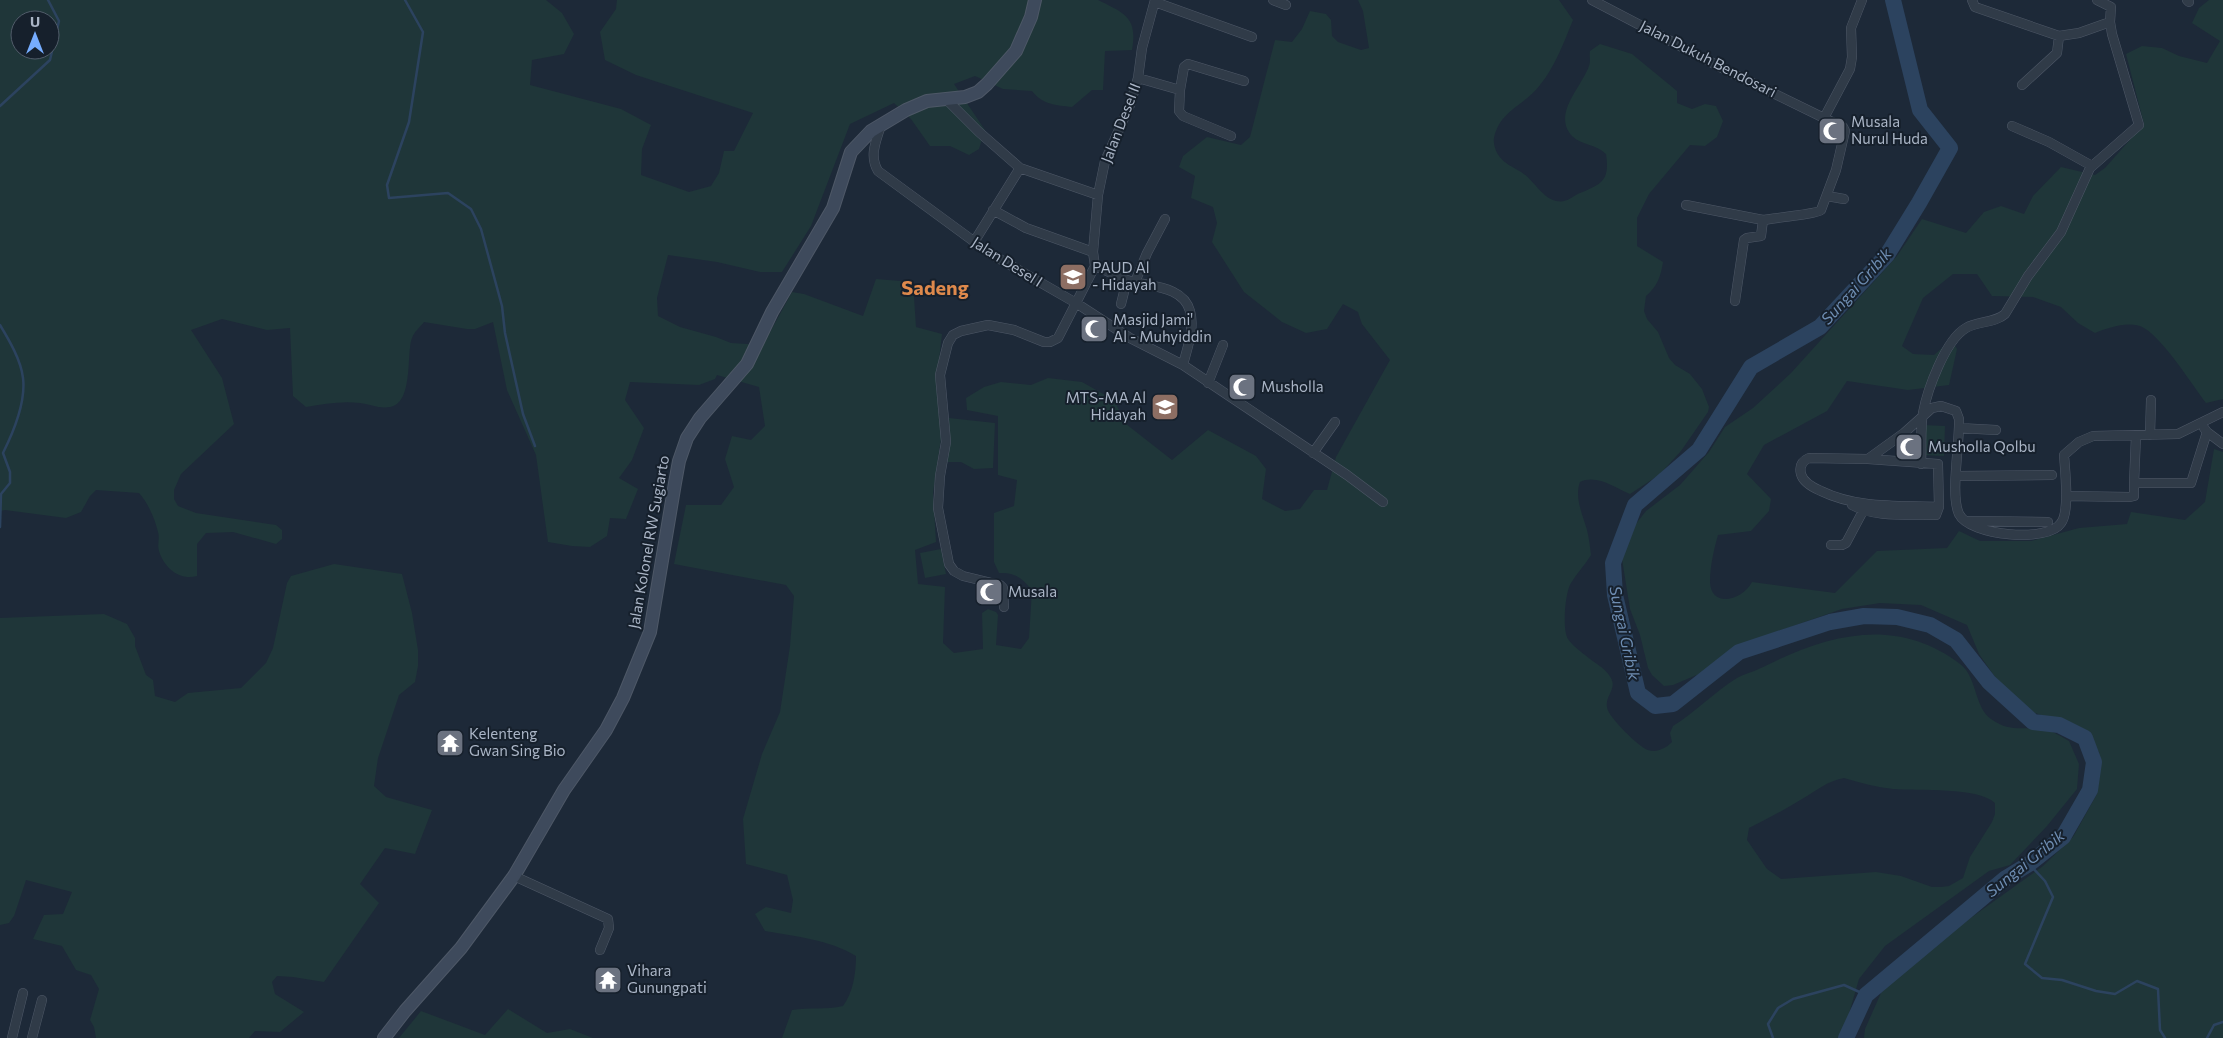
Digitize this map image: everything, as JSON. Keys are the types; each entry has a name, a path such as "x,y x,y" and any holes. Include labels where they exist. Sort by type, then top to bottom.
{"main road":[{"name":"Jalan Kolonel RW Sugiarto","path":"384,1038 405,1011 461,948 514,876 580,764 606,730 623,698 639,663 650,632 679,461 687,438 700,418 747,364 772,312 833,208 851,152 864,136 927,101 965,97 978,92 1016,51 1031,17 1035,0"}],"street":[{"path":"1273,0 1286,4"},
{"name":"Jalan Dukuh Bendosari","path":"1592,0 1726,70 1844,128 1835,174 1821,210 1817,213 1788,215 1764,220"},
{"path":"1824,118 1850,69 1852,57 1850,39 1853,20 1862,0"},
{"path":"1972,0 1975,7 2060,36 2079,34 2110,22"},
{"path":"1922,464 1922,414 1942,359 1958,334 1975,324 2001,318 2005,314 2026,280 2061,232 2092,166 2139,125 2110,22 2111,7 2097,0"},
{"path":"1155,1 1252,37"},
{"name":"Jalan Desel II","path":"1095,266 1093,252 1098,195 1105,161 1130,105 1138,78 1142,48 1155,1"},
{"path":"2022,86 2057,53 2060,36"},
{"path":"1231,136 1183,116 1178,111 1184,67 1188,64 1244,82"},
{"path":"1138,78 1180,90"},
{"path":"946,99 979,132 1020,168 1098,195"},
{"name":"Jalan Desel I","path":"881,125 873,154 873,162 878,171 974,242 1023,274 1076,303 1130,338 1182,365 1383,502"},
{"path":"2012,126 2049,142 2092,166"},
{"path":"974,242 1020,168"},
{"path":"1827,196 1844,199"},
{"path":"1686,205 1764,220 1761,236 1744,240 1735,301"},
{"path":"993,210 1026,228 1093,252"},
{"path":"1121,304 1131,281 1165,219"},
{"path":"1004,607 1003,588 1000,585 963,576 954,571 949,564 938,508 940,476 946,442 940,375 948,343 953,335 960,330 988,325 1014,330 1050,342 1058,338 1095,266 1131,281 1170,290 1177,294 1188,306 1191,330 1182,365"},
{"path":"1208,383 1223,345"},
{"path":"2150,435 2151,400"},
{"path":"1868,459 1904,433 1922,414 1932,408 1950,408 1956,411 1959,428 1957,508 1964,521 1985,531 1995,533 2045,532 2061,525 2064,518 2066,496 2064,455 2079,442 2093,436 2178,434 2223,412"},
{"path":"1313,453 1335,422"},
{"path":"2201,423 2207,432 2223,444"},
{"path":"1959,428 1996,430"},
{"path":"2134,484 2191,483 2207,432"},
{"path":"2066,496 2134,496 2136,436"},
{"path":"1808,458 1868,459 1922,464 1936,463 1940,466 1939,507 1936,515 1863,511 1809,484 1801,474 1802,462 1808,458"},
{"path":"1957,476 2052,476"},
{"path":"1848,502 1939,507"},
{"path":"1831,545 1846,543 1863,511"},
{"path":"1964,521 2048,522"},
{"path":"514,876 608,919 609,928 600,950"},
{"path":"12,1038 23,993"},
{"path":"32,1038 42,1000"}],"green space":[{"path":"0,0 546,0 562,13 574,34 564,54 532,60 530,85 621,109 651,125 642,149 641,175 689,192 711,186 719,173 724,151 734,151 753,113 636,75 605,60 600,32 616,9 617,0 1098,0 1122,13 1131,23 1133,30 1132,50 1105,51 1103,90 1092,90 1072,107 1045,102 1032,91 1003,89 975,76 954,84 985,130 979,149 969,155 950,146 930,146 911,119 894,103 850,124 811,226 782,272 760,272 717,262 668,255 657,298 658,316 680,327 731,343 763,345 792,292 804,294 863,316 876,279 913,282 916,327 942,334 936,386 942,432 933,493 936,542 915,550 918,584 945,587 943,643 954,653 983,649 982,613 988,609 996,612 998,615 996,645 1021,649 1029,638 1032,590 1018,577 999,573 994,562 994,513 1014,506 1017,480 998,475 998,416 967,410 966,398 984,387 1001,382 1031,385 1048,378 1082,382 1114,400 1126,424 1172,460 1208,430 1256,456 1266,469 1262,499 1285,511 1300,509 1314,490 1327,490 1336,457 1390,360 1362,324 1358,312 1343,304 1327,329 1306,333 1282,322 1244,292 1212,242 1217,223 1213,207 1191,198 1195,176 1179,167 1183,156 1207,137 1241,145 1250,137 1275,40 1292,42 1302,29 1310,11 1326,14 1331,20 1332,36 1338,42 1361,50 1369,48 1363,11 1358,0 1559,0 1573,20 1559,54 1534,92 1501,121 1494,138 1494,145 1501,159 1525,175 1546,196 1556,201 1566,200 1599,184 1607,170 1606,154 1598,148 1572,136 1567,128 1565,119 1570,101 1589,66 1590,51 1600,44 1632,54 1677,91 1677,103 1692,109 1705,104 1716,106 1723,121 1717,137 1705,146 1690,145 1649,194 1637,218 1637,246 1663,262 1658,281 1646,296 1644,311 1647,319 1658,332 1669,358 1675,365 1690,374 1702,389 1709,407 1708,412 1681,451 1659,475 1630,494 1606,483 1593,480 1580,482 1578,488 1581,512 1588,533 1591,555 1573,579 1569,588 1565,611 1565,628 1568,639 1609,674 1613,686 1607,703 1608,711 1624,731 1638,744 1651,751 1658,750 1672,742 1670,733 1673,726 1721,689 1740,677 1786,656 1836,639 1861,635 1886,635 1911,639 1935,649 1966,669 1985,714 1998,724 2012,728 2048,731 2069,741 2079,764 2077,789 2047,826 2010,865 1989,871 1885,946 1859,979 1842,1038 782,1038 792,1010 843,1006 852,989 856,962 856,956 823,942 765,931 755,914 766,907 791,913 793,900 787,875 746,864 743,819 762,754 780,712 790,646 794,596 786,585 674,564 686,505 721,505 734,487 725,459 732,436 751,440 765,426 759,387 717,375 715,379 699,385 630,382 625,400 644,428 632,460 619,478 638,489 626,519 610,518 607,536 590,547 572,546 548,542 536,455 507,390 493,322 475,329 467,329 424,322 412,338 406,387 403,397 398,404 382,407 346,402 306,407 293,396 290,328 267,330 222,319 191,330 222,378 234,424 181,474 174,490 174,499 178,506 196,513 276,525 282,530 282,539 276,544 233,532 206,533 197,544 197,576 185,577 169,568 161,557 158,549 159,534 155,522 148,506 139,493 96,490 90,496 81,512 66,518 5,510 0,511","holes":["1844,778 1868,785 1893,789 1962,792 1976,794 1995,803 1995,814 1992,822 1970,857 1963,878 1949,886 1941,887 1932,887 1901,876 1876,872 1781,879 1767,869 1747,840 1749,828 1827,784"]},
{"path":"2209,0 2223,0 2223,399 2206,403 2160,342 2144,328 2126,325 2095,333 2078,323 2061,307 2033,297 1992,296 1977,274 1953,274 1923,298 1902,346 1913,354 1934,355 1951,340 1957,349 1949,385 1908,390 1847,381 1827,411 1764,445 1747,474 1771,499 1769,511 1751,531 1718,535 1712,558 1710,582 1712,590 1721,599 1735,597 1748,588 1752,582 1835,593 1877,551 1947,548 1959,531 1980,541 2031,541 2079,528 2127,524 2131,512 2185,520 2205,502 2214,449 2223,452 2223,1038 1864,1038 1865,1029 1881,993 1919,955 2043,866 2073,837 2097,794 2100,772 2099,752 2083,729 2029,711 2002,687 1979,654 1967,625 1921,605 1880,603 1842,609 1744,643 1706,671 1673,685 1664,686 1652,675 1648,668 1640,635 1630,609 1622,559 1631,530 1646,511 1680,485 1709,452 1725,427 1753,408 1791,373 1897,256 1922,219 1966,233 1984,212 2001,206 2024,214 2033,196 2061,167 2095,175 2105,168 2144,124 2126,54 2142,46 2162,48 2179,56 2207,63 2220,41 2192,23 2199,8"},
{"path":"949,418 995,423 993,468 974,469 961,462 945,462"},
{"path":"1923,425 1945,426 1944,456 1922,455"},
{"path":"941,549 946,574 925,578 920,553"},
{"path":"334,564 402,574 412,613 418,650 418,666 415,682 399,695 378,758 374,786 386,797 432,810 415,854 385,848 360,884 379,903 324,982 277,976 272,982 275,994 304,1012 280,1032 255,1031 249,1038 96,1038 94,1027 90,1020 99,989 91,975 76,970 62,946 33,939 44,915 63,914 72,892 26,880 14,916 9,923 0,925 0,618 104,614 127,624 135,638 135,646 146,675 153,680 155,696 175,702 188,693 241,688 266,663 273,648 287,583 291,576"},
{"path":"508,1009 547,1033 570,1029 593,1038 399,1038 421,1011 485,1035"}],"waterway":[{"path":"0,106 50,60 59,21 48,0"},
{"path":"405,0 423,32 409,122 387,185 389,198 448,193 471,209 481,229 502,306 505,333 523,414 535,446"},
{"name":"Sungai Gribik","path":"1846,1038 1866,995 2006,878 2029,864 2063,837 2090,790 2094,762 2085,738 2059,725 2033,722 1989,682 1956,640 1930,625 1897,617 1864,616 1830,622 1739,652 1673,704 1655,706 1638,693 1615,595 1613,563 1635,505 1699,450 1751,367 1820,327 1887,255 1950,148 1920,110 1893,0"},
{"path":"0,325 17,357 23,378 21,406 3,453 10,472 10,483 1,494 0,527"},
{"path":"2029,864 2045,881 2053,897 2025,964 2042,978 2062,980 2096,991 2115,994 2137,981 2158,989 2160,1030 2165,1038"},
{"path":"1773,1038 1768,1024 1778,1008 1793,999 1844,985 1866,995"},
{"path":"2207,1038 2214,1025 2223,1022"}],"place":[{"name":"Musala Nurul Huda","path":"1832,131"},
{"name":"PAUD Al - Hidayah","path":"1073,277"},
{"name":"Masjid Jami' Al - Muhyiddin","path":"1094,329"},
{"name":"Musholla","path":"1242,387"},
{"name":"MTS-MA Al Hidayah","path":"1165,407"},
{"name":"Musholla Qolbu","path":"1909,447"},
{"name":"Musala","path":"989,592"},
{"name":"Kelenteng Gwan Sing Bio","path":"450,743"},
{"name":"Vihara Gunungpati","path":"608,980"}],"district":[{"name":"Sadeng","path":"935,288"}]}
